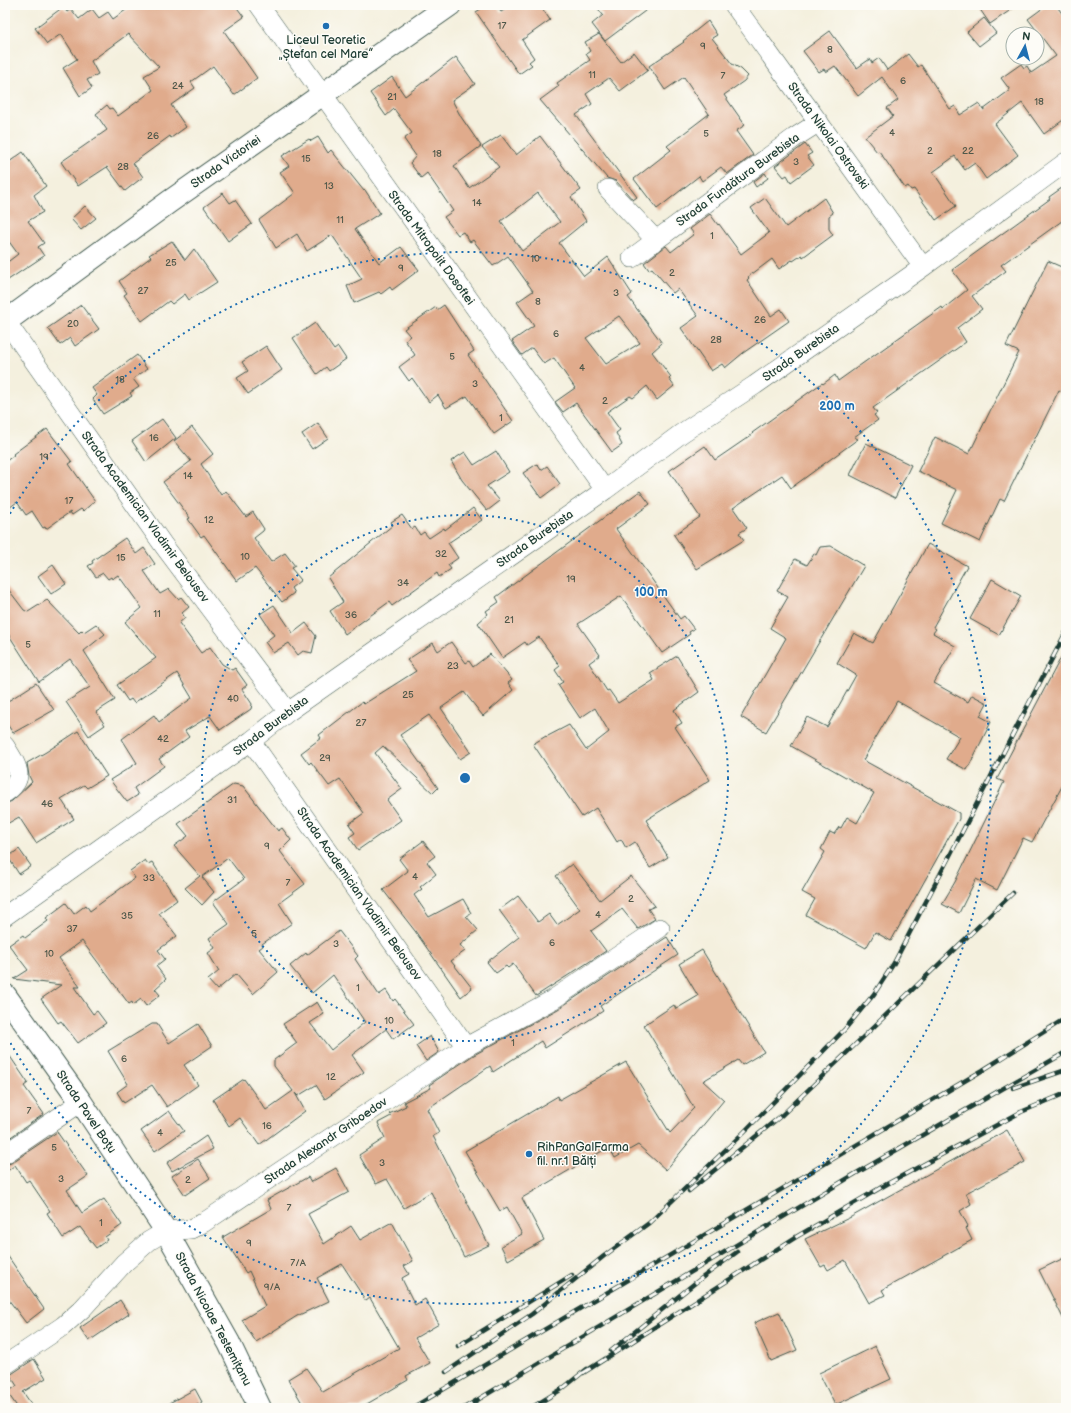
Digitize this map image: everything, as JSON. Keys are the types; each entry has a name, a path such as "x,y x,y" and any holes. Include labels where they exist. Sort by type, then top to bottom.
{"street":[{"name":"Strada Mitropolit Dosoftei","path":"259,5 605,490"},
{"name":"Strada Victoriei","path":"5,321 156,211 450,5"},
{"name":"Strada Nikolai Ostrovski","path":"734,5 923,267"},
{"name":"Strada Fundătura Burebista","path":"632,258 794,138 818,122"},
{"name":"Strada Burebista","path":"5,916 251,742 288,712 605,490 682,433 755,385 923,267 1066,162"},
{"path":"608,189 650,234 658,239"},
{"name":"Strada Academician Vladimir Belousov","path":"5,321 164,546 288,712"},
{"name":"Strada Academician Vladimir Belousov","path":"251,742 466,1047"},
{"path":"5,746 15,762 18,777 14,786 5,793"},
{"name":"Strada Alexandr Griboedov","path":"5,1365 63,1326 82,1309 124,1263 149,1241 166,1231 191,1229 204,1223 466,1047 552,1000 660,928"},
{"name":"Strada Pavel Boțu","path":"5,995 81,1102 166,1231"},
{"path":"5,1154 81,1102"},
{"name":"Strada Nicolae Testemițanu","path":"166,1231 229,1343 260,1408"}],"building":[{"path":"133,5 235,5 244,17 224,31 257,78 234,95 213,66 191,82 195,88 171,105 186,127 171,138 170,136 133,163 143,177 125,191 107,167 78,186 61,162 107,130 96,114 107,105 110,109 112,108 118,116 153,90 144,76 159,67 128,34 91,61 98,74 87,80 92,88 80,96 63,68 77,59 61,34 47,44 35,28 63,7 67,12 71,9 79,19 92,9 99,18 108,12 113,19"},
{"path":"487,5 496,5 501,12 512,5 540,5 550,20 522,40 534,58 529,62 532,65 519,74 476,12"},
{"path":"595,5 653,5 605,41 592,24 603,15"},
{"path":"977,5 1018,5 990,24"},
{"path":"1047,5 1056,5 1066,19 1066,118 1044,134 1022,103 995,124 1018,155 986,179 975,163 965,170 955,156 933,172 956,206 936,220 914,189 911,190 908,186 905,188 879,151 877,152 865,137 893,116 887,108 898,100 882,77 858,96 835,66 826,72 824,69 819,72 803,51 830,31 857,68 870,59 872,63 879,58 887,70 908,54 918,67 921,65 950,109 955,106 960,115 979,103 983,110 1010,90 1001,78 1018,66 1022,66 1024,68 1027,66 1031,73 1041,66 1045,66 1045,63 1056,56 1045,41 1045,26 1033,26 1028,19"},
{"path":"984,18 996,33 979,46 967,32"},
{"path":"708,21 717,35 712,38 732,64 741,69 748,76 744,81 724,95 745,125 736,131 753,155 727,174 721,167 702,181 699,176 657,209 634,179 671,150 667,146 709,114 684,77 665,90 649,66 684,42 683,41"},
{"path":"599,34 621,62 634,52 648,70 620,91 609,78 586,94 592,104 576,115 637,197 633,200 616,181 607,178 540,100 559,86 557,83 590,60 586,54 590,51 585,42"},
{"path":"456,57 475,84 452,100 461,117 481,146 454,166 469,188 499,167 482,147 501,135 516,155 540,136 581,190 571,197 586,221 559,243 584,276 608,257 632,294 628,297 662,343 652,352 671,377 669,379 674,386 657,400 647,386 633,398 630,396 607,412 620,430 616,433 622,445 612,452 576,403 563,412 555,402 575,388 554,358 544,364 532,348 522,355 512,341 534,326 517,302 533,291 508,256 493,266 473,240 470,242 463,232 458,235 444,217 453,211 427,173 421,178 410,163 416,156 404,139 412,133 394,109 386,116 370,93 392,77 405,96","holes":["538,193 560,222 522,251 501,221","619,316 640,343 606,364 586,338"]},
{"path":"318,137 328,153 331,150 364,191 365,190 380,213 355,229 379,263 401,247 419,270 392,290 390,287 381,294 379,292 354,303 347,286 362,279 332,235 307,251 297,234 276,248 259,220 295,193 280,172 289,166 282,156 309,139 311,141"},
{"path":"805,144 812,153 807,156 814,165 791,182 787,175 784,177 775,166"},
{"path":"23,152 46,186 34,195 43,212 28,221 44,243 38,247 44,256 5,282 5,264 18,254 5,236 5,165"},
{"path":"765,173 768,178 756,187 753,182"},
{"path":"1066,185 1066,218 1001,265 1006,271 972,296 982,309 957,328 966,342 873,408 877,413 874,415 878,420 854,437 858,439 791,488 782,475 733,508 747,528 739,533 744,540 697,569 674,535 700,517 669,471 705,446 715,460 822,383 823,384 835,375 838,381 942,307 943,309 967,290 952,270 1050,199 1049,197"},
{"path":"223,193 230,203 235,200 252,224 228,241 204,207"},
{"path":"765,198 786,227 824,198 833,213 829,216 829,229 833,235 803,257 802,255 793,261 792,260 779,269 772,259 748,277 749,278 747,280 771,316 781,309 789,321 743,353 725,368 722,364 711,371 681,328 698,316 678,289 673,293 652,268 649,270 644,263 666,246 671,252 694,234 690,229 710,214 741,254 769,233 751,208"},
{"path":"85,206 96,218 81,230 71,219"},
{"path":"172,241 185,260 194,249 217,282 189,300 185,294 172,304 169,301 142,321 124,295 127,293 119,281 151,257 149,255"},
{"path":"1048,261 1066,269 1066,393 1059,390 1004,501 1000,499 980,542 941,523 957,490 918,471 935,437 969,454 1019,352 1006,346"},
{"path":"81,305 99,329 75,346 70,338 60,345 48,328"},
{"path":"444,305 474,351 468,355 513,421 494,434 467,396 446,408 438,395 429,402 412,378 409,381 399,367 415,355 405,340 410,336 404,329 436,307 437,310"},
{"path":"315,323 334,350 338,347 346,359 329,371 326,367 317,374 293,338"},
{"path":"266,346 282,370 248,394 237,378 248,371 242,362"},
{"path":"137,355 147,369 133,379 139,387 130,393 132,396 103,414 93,399 97,395 92,388"},
{"path":"162,419 176,438 146,462 132,441"},
{"path":"318,423 328,438 312,449 302,434"},
{"path":"192,427 213,454 201,464 221,495 226,491 246,517 253,512 264,529 254,538 271,562 285,553 295,566 291,568 301,580 291,588 294,593 282,602 255,568 237,581 204,535 201,537 188,519 190,518 163,482 191,461 174,441"},
{"path":"47,429 72,462 69,464 95,501 83,511 81,509 72,515 70,512 46,529 45,527 43,528 32,511 26,515 17,502 5,511 5,462 14,455 13,454"},
{"path":"866,443 911,465 895,498 850,475"},
{"path":"496,451 509,472 487,486 500,501 487,511 462,480 451,461 465,452 474,465"},
{"path":"537,464 541,470 547,466 560,484 541,498 523,473"},
{"path":"640,491 650,504 616,529 680,619 684,616 694,629 689,632 690,634 662,653 621,596 578,624 600,655 589,663 607,691 609,690 618,703 654,680 650,673 677,656 699,692 674,710 682,723 675,727 710,780 646,820 668,857 650,868 635,842 626,848 621,839 617,842 596,808 582,817 533,744 569,725 586,750 609,732 595,708 580,718 558,685 563,682 555,670 560,666 539,637 527,645 525,642 502,658 478,623 488,614 486,611 499,602 496,597"},
{"path":"473,508 482,520 448,543 458,558 448,565 451,569 439,577 437,573 392,606 389,602 345,634 330,611 343,602 328,578 393,525 391,522 402,515 412,529 415,527 420,535 424,532 429,538 444,528 445,530"},
{"path":"125,538 136,554 144,548 155,564 144,571 160,594 169,589 178,599 181,597 189,607 182,613 185,618 179,623 201,653 210,647 222,664 232,670 235,668 247,685 242,689 252,704 251,709 220,730 210,716 185,731 189,737 159,759 164,766 134,788 138,795 127,802 110,780 137,763 122,739 154,715 159,722 192,698 177,673 134,703 131,699 128,701 117,685 156,658 125,622 142,608 118,575 112,579 111,577 108,579 103,573 96,577 88,566 93,563 92,561"},
{"path":"928,544 967,566 933,627 936,629 933,633 955,646 934,683 968,702 972,695 987,703 980,716 991,722 967,770 946,759 960,737 897,701 863,760 959,813 959,819 891,941 875,932 866,948 806,915 815,899 802,892 825,852 821,849 830,832 834,834 839,827 841,828 847,817 857,823 874,793 791,746 807,717 827,727 856,675 837,663 854,633 873,643"},
{"path":"831,546 864,566 766,732 741,717 786,638 770,628 788,597 777,591 795,559 807,565 814,554 816,555 820,547"},
{"path":"53,565 66,584 51,594 38,576"},
{"path":"992,579 1021,596 999,635 970,619"},
{"path":"5,585 24,610 28,612 47,600 79,633 82,630 84,632 96,624 105,634 84,651 115,700 96,712 105,725 89,736 66,702 90,687 70,659 39,682 5,629"},
{"path":"274,605 293,633 306,623 316,636 312,653 303,651 298,655 289,643 273,653 265,642 274,635 260,614"},
{"path":"451,642 466,663 469,661 473,667 490,654 512,680 508,683 513,690 483,716 464,692 441,708 471,752 460,759 429,715 400,735 438,788 433,793 383,746 375,753 402,789 387,800 401,820 358,850 349,837 355,833 349,824 364,813 340,779 329,786 311,762 309,764 301,753 321,738 319,735 362,702 364,704 416,671 407,660 433,643 438,651"},
{"path":"1066,648 1066,779 1032,842 1023,838 997,890 976,879 959,913 942,904 955,882 1004,782 997,779"},
{"path":"36,683 54,710 13,733 5,721 5,703"},
{"path":"78,731 107,776 87,788 84,785 61,799 74,819 36,843 19,817 5,825 5,804 12,801 32,782 29,776 27,763"},
{"path":"234,784 243,786 278,831 282,828 291,840 280,851 305,884 279,903 292,923 262,944 263,946 259,949 278,972 253,994 236,974 217,990 208,980 219,971 208,953 215,948 209,938 229,924 213,902 244,879 228,858 202,877 214,892 202,905 185,888 200,876 174,846 188,836 178,824"},
{"path":"423,841 435,856 427,862 436,874 420,887 422,889 414,895 429,917 463,899 471,913 466,916 478,930 460,945 465,951 451,961 472,988 461,997 415,931 383,890 408,871 399,859"},
{"path":"19,849 31,866 19,874 8,857"},
{"path":"145,860 148,864 152,862 177,900 159,913 177,936 158,950 165,959 156,966 166,979 155,989 160,995 146,1006 141,999 133,1005 132,1002 129,1004 82,941 59,958 80,987 74,987 93,1014 97,1011 106,1023 78,1043 61,1021 58,1023 41,999 61,985 14,979 28,970 9,945 23,935 25,938 48,921 46,918 66,903 74,914 86,905 90,911 135,878 130,871"},
{"path":"572,864 600,900 631,876 655,906 648,909 655,919 638,929 622,909 591,931 606,951 536,996 513,964 508,968 506,966 496,973 487,962 519,937 499,910 518,896 538,922 549,914 557,925 580,909 556,876"},
{"path":"339,931 358,956 355,959 379,995 386,990 393,1001 395,999 414,1024 393,1039 386,1029 352,1055 364,1072 325,1099 316,1085 298,1096 295,1093 305,1111 259,1145 240,1118 229,1126 213,1100 244,1079 266,1110 293,1091 274,1066 274,1060 297,1043 283,1024 317,1002 324,1014 310,1023 331,1050 365,1022 333,975 312,993 290,966 306,953 307,955"},
{"path":"667,937 678,955 600,1006 603,1011 545,1048 541,1041 493,1072 490,1066 427,1109 439,1133 433,1136 489,1245 464,1257 431,1192 404,1208 387,1179 376,1184 359,1155 385,1138 378,1123 391,1116 389,1114 406,1106 404,1102 431,1088 429,1085 472,1056 558,1009"},
{"path":"702,950 764,1052 742,1065 738,1060 703,1081 724,1100 666,1170 638,1145 615,1158 609,1147 522,1198 544,1240 508,1260 501,1246 522,1234 507,1207 500,1211 465,1151 558,1096 559,1100 626,1062 670,1133 694,1108 644,1025 674,1005 676,1009 698,996 679,964"},
{"path":"152,1024 157,1024 169,1043 198,1024 212,1046 184,1065 198,1085 167,1107 152,1085 124,1103 117,1092 128,1084 108,1051"},
{"path":"430,1036 439,1052 426,1061 416,1046"},
{"path":"5,1049 28,1083 24,1086 44,1114 5,1141"},
{"path":"169,1111 184,1131 155,1151 141,1131"},
{"path":"1007,1130 1025,1162 966,1193 971,1204 960,1211 968,1226 966,1228 972,1240 882,1290 885,1295 869,1303 845,1260 828,1270 825,1265 821,1267 805,1239 851,1217"},
{"path":"57,1132 88,1176 67,1190 82,1213 104,1199 122,1225 105,1237 107,1240 96,1248 80,1227 63,1238 47,1213 50,1211 29,1180 26,1182 15,1165 5,1173 5,1165 11,1163"},
{"path":"206,1136 213,1149 172,1171 167,1163"},
{"path":"198,1159 210,1178 185,1195 172,1176"},
{"path":"336,1168 349,1192 308,1214 324,1244 351,1226 360,1240 392,1222 413,1261 404,1266 409,1274 402,1278 403,1281 415,1305 425,1299 439,1324 415,1338 430,1363 406,1376 408,1380 360,1408 305,1408 288,1379 306,1368 323,1392 399,1348 370,1298 366,1301 342,1264 317,1278 329,1301 297,1316 256,1342 242,1320 265,1306 249,1271 246,1273 223,1237 271,1209 267,1200 308,1177 311,1182"},
{"path":"5,1252 44,1309 26,1323 5,1295"},
{"path":"1066,1257 1066,1324 1039,1270"},
{"path":"120,1300 129,1314 89,1341 80,1328"},
{"path":"779,1312 797,1350 771,1361 754,1323"},
{"path":"875,1346 891,1379 835,1405 819,1373"},
{"path":"34,1359 46,1378 23,1392 34,1408 18,1408 7,1392 17,1386 10,1375"},
{"path":"195,1389 202,1402 192,1408 160,1408"}],"railway":[{"path":"446,1372 532,1314 604,1256 649,1223 744,1132 845,1029 874,994 894,963 1066,632"},
{"path":"689,1191 782,1115 1013,893"},
{"path":"412,1408 983,1070 1066,1018"},
{"path":"464,1408 855,1174 1066,1052"},
{"path":"1013,1088 1066,1070"},
{"path":"583,1373 796,1237 887,1184 1021,1112 1066,1093"},
{"path":"611,1351 695,1283 737,1252"},
{"path":"458,1346 572,1275"},
{"path":"531,1408 562,1389 587,1369"}],"place":[{"name":"Liceul Teoretic „Ștefan cel Mare”","path":"326,26"},
{"name":"RihPanGalFarma fil. nr.1 Bălți","path":"529,1154"}]}
